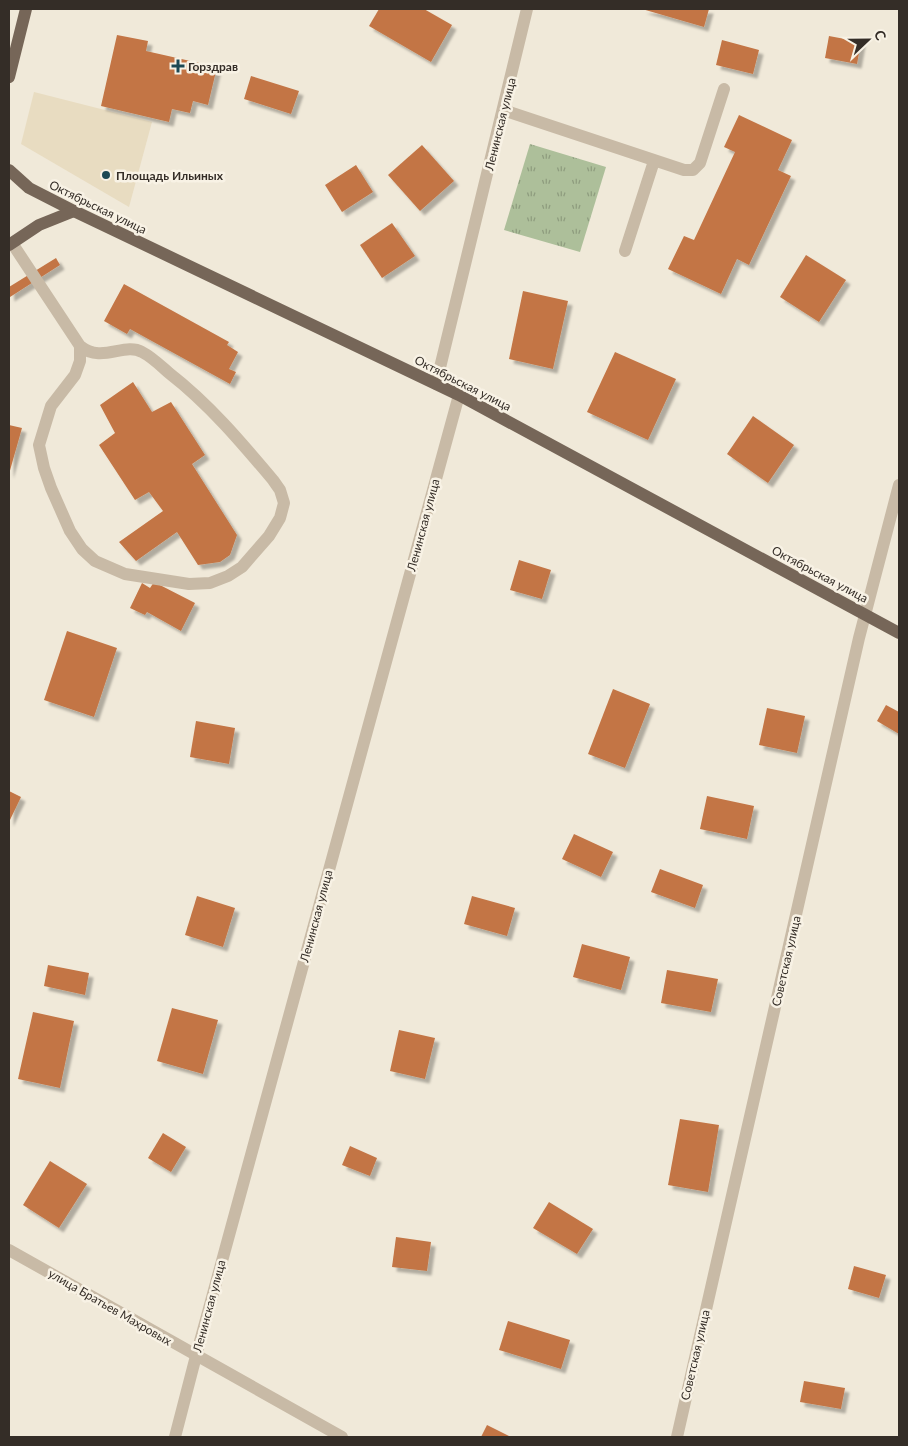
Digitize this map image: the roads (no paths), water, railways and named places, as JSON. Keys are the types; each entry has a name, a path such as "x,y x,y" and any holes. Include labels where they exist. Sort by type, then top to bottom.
{"main road":[{"path":"9,77 26,9"},
{"name":"Октябрьская улица","path":"9,170 30,188 459,395 899,633"},
{"path":"11,244 39,225 74,210"}],"street":[{"name":"Ленинская улица","path":"436,384 527,9"},
{"path":"503,110 684,170 693,170 700,163 724,88"},
{"path":"625,252 654,160"},
{"path":"11,244 85,351 95,354 130,350 141,351 190,389 212,410 273,480 280,490 284,503 280,518 269,536 242,567 228,576 210,583 189,584 125,574 95,561 82,549 70,531 51,488 39,445 51,406 75,375 80,361 80,346"},
{"name":"Ленинская улица","path":"175,1437 459,395"},
{"name":"Советская улица","path":"677,1437 865,614 899,485"},
{"name":"улица Братьев Махровых","path":"9,1250 342,1437"}],"place":[{"name":"Горздрав","path":"178,66"},
{"name":"Площадь Ильиных","path":"106,175"}]}
